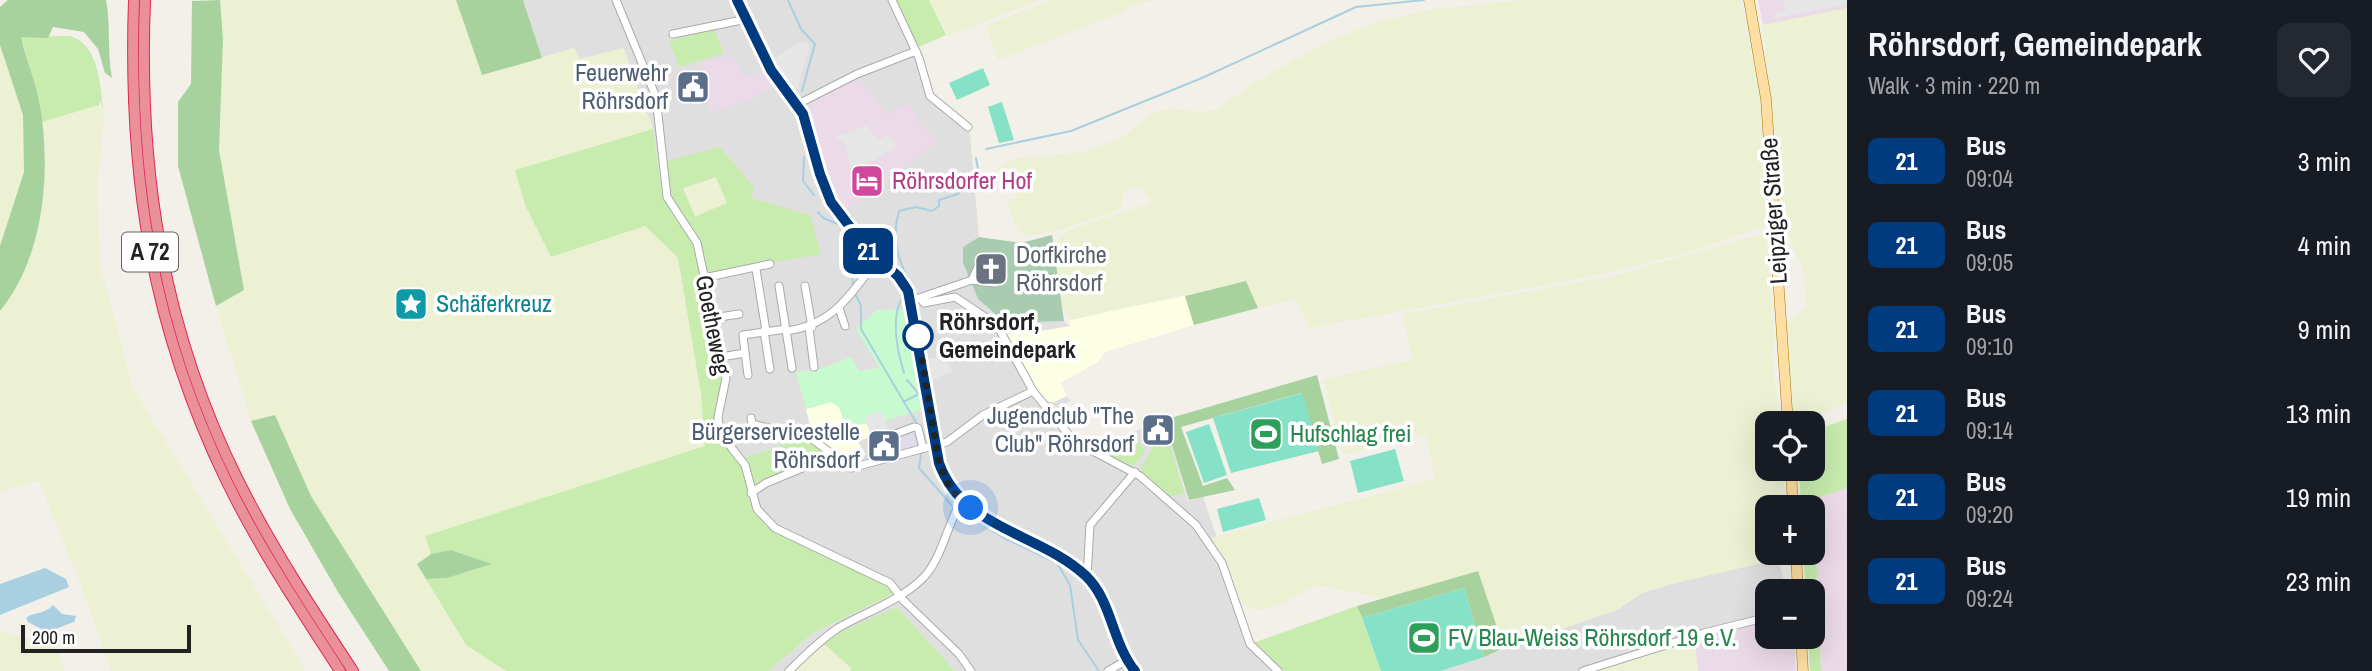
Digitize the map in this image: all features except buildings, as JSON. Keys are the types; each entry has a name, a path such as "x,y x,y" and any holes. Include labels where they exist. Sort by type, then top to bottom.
{"highway":[{"name":"A 72","path":"134,0 131,77 136,164 143,218 170,334 200,422 251,529 340,671"},
{"name":"A 72","path":"145,0 142,74 148,180 160,251 180,331 206,407 237,477 282,560 353,671"}],"main road":[{"name":"Leipziger Straße","path":"1749,0 1766,99 1787,411"},
{"path":"1802,649 1804,671"}],"street":[{"name":"Goetheweg","path":"616,0 656,97 667,197 674,213 693,232 726,378 718,425 720,433 741,459 751,494 770,525 890,583 959,654 971,671"},
{"path":"738,0 771,70 798,104 807,124 827,196 855,236 877,260 898,276 916,299 924,303 955,297 991,319 1001,330 1033,391 1074,441 1135,472 1196,524 1216,551 1228,575 1250,644 1278,671"},
{"path":"892,0 916,51 930,96 968,127"},
{"path":"673,34 747,19"},
{"path":"798,104 858,74 916,51"},
{"path":"748,374 743,335 811,327 839,308 877,260"},
{"path":"704,278 770,264"},
{"path":"972,280 978,267"},
{"path":"756,269 770,369"},
{"path":"916,299 972,280 995,283"},
{"path":"779,286 792,368"},
{"path":"805,286 814,367"},
{"path":"916,299 936,445 944,478 958,506 1065,560 1087,577 1103,601 1126,660 1135,671"},
{"path":"839,308 845,326"},
{"path":"713,318 739,314"},
{"path":"721,357 745,353"},
{"path":"751,418 752,424 812,439 850,468 947,442 983,415 1033,391"},
{"path":"895,456 890,436 914,427 918,428 923,448"},
{"path":"751,494 766,483 834,455"},
{"path":"1087,577 1090,525 1135,472"},
{"path":"789,671 836,630 900,594 928,571 958,506"},
{"path":"1583,671 1703,633 1755,620"},
{"path":"1108,671 1126,660"}],"shaded area":[{"path":"220,0 456,0 482,75 574,48 580,59 623,48 653,129 515,170 551,257 645,226 678,258 701,394 705,446 425,536 431,554 417,564 465,645 506,671 421,671 311,496 275,415 251,421 216,306 244,290 219,150 223,40"},
{"path":"523,0 896,0 934,96 969,124 979,237 963,247 963,263 978,299 1035,322 1064,321 1070,326 1033,332 1009,331 1054,402 1067,396 1070,401 1054,410 1069,432 1090,449 1164,420 1188,501 1203,497 1253,643 1278,671 955,671 897,607 788,671 768,671 813,633 895,593 890,586 765,525 748,492 741,464 719,436 691,235 674,217 662,194 653,129 624,49 580,59 574,48 542,58"},
{"path":"929,0 1040,0 948,36"},
{"path":"1053,0 1156,0 1131,6 1118,14 998,60 986,25"},
{"path":"1524,0 1741,0 1760,96 1768,214 1765,226 1683,254 1583,278 1309,328 1296,299 1258,308 1246,281 1071,320 1063,309 1055,246 1059,239 1069,230 1151,203 1141,187 1123,191 1123,204 1115,212 1060,230 1025,236 1017,229 1007,203 1017,198 1012,183 999,183 993,172 1016,158 1082,152 1119,139 1156,112 1172,108 1194,112 1217,110 1255,82 1293,61 1336,38 1383,20 1435,9"},
{"path":"1758,0 1847,0 1847,8 1763,25"},
{"path":"1779,0 1847,0 1847,4 1775,18 1774,14 1786,11 1784,1"},
{"path":"1847,8 1847,404 1825,412 1792,411 1786,324 1806,306 1804,272 1779,211 1763,25"},
{"path":"807,42 810,46 797,92 771,60 797,44"},
{"path":"0,45 23,115 24,172 0,246"},
{"path":"735,56 744,76 766,72 774,85 750,101 710,112 699,63"},
{"path":"857,74 887,114 909,103 917,118 938,142 845,214 830,190 798,104"},
{"path":"99,105 105,116 97,181 100,265 133,388 306,671 111,671 83,590 39,481 0,492 0,311 38,236 45,149 42,122"},
{"path":"867,125 877,140 890,134 897,147 852,172 844,143 835,137"},
{"path":"716,177 727,203 694,217 683,188"},
{"path":"1766,233 1775,340 1772,354 1779,411 1755,411 1755,481 1784,481 1784,495 1755,495 1755,565 1659,587 1640,594 1619,609 1504,648 1478,571 1384,598 1317,585 1273,608 1257,610 1243,605 1228,566 1211,538 1435,479 1426,435 1347,454 1342,452 1323,379 1412,360 1403,314 1609,277"},
{"path":"1052,235 1064,321 1035,322 999,317 978,299 963,263 963,247 979,237 1021,243"},
{"path":"1185,296 1194,325 1105,352 1098,362 1061,383 1067,396 1054,402 1045,401 1035,390 1006,334 1070,326 1070,319"},
{"path":"936,354 940,354 942,361 946,359 952,371 933,380 927,359 936,358"},
{"path":"831,402 839,407 846,427 867,423 871,436 858,442 866,455 846,460 812,433 806,409"},
{"path":"882,412 889,432 871,436 865,416"},
{"path":"914,427 923,448 895,456 890,436"},
{"path":"1847,488 1847,671 1821,671 1820,649 1825,649 1825,579 1817,579 1817,565 1825,565 1825,495"},
{"path":"1755,564 1780,565 1784,579 1755,579 1755,625 1694,637 1590,671 1441,671 1619,609 1640,594 1683,580"},
{"path":"1755,625 1755,649 1795,649 1796,671 1698,671 1694,637"},
{"path":"0,630 58,650 64,671 0,671"},
{"path":"1694,637 1698,671 1590,671"},
{"path":"821,641 851,668 850,671 788,671"}],"green space":[{"path":"8,0 106,0 112,78 105,73 98,49 84,32 53,27 48,38 21,37 40,105 45,157 44,185 41,212 27,265 0,311 0,246 24,172 23,115 0,45 0,7"},
{"path":"220,0 223,40 219,150 244,290 216,306 178,166 178,102 191,84 192,1"},
{"path":"456,0 523,0 542,58 482,75"},
{"path":"896,0 929,0 946,35 916,48"},
{"path":"714,29 724,53 679,67 669,41"},
{"path":"70,36 87,47 92,56 99,78 103,111 100,100 99,105 42,122 40,102 21,37"},
{"path":"983,68 990,85 957,100 949,83"},
{"path":"1002,102 1014,140 999,143 988,107"},
{"path":"653,129 662,194 674,217 691,235 699,269 723,384 716,422 739,458 765,525 890,586 895,593 813,633 768,671 506,671 466,645 426,579 447,578 491,564 452,550 431,554 425,536 705,446 701,394 678,258 645,226 551,257 525,205 515,170"},
{"path":"720,147 754,187 751,198 810,215 821,254 706,274 700,240 670,196 664,162","holes":["716,177 727,203 695,217 683,188"]},
{"path":"1246,281 1258,308 1194,325 1185,296"},
{"path":"908,309 924,409 884,421 881,412 866,416 867,423 846,427 839,407 831,402 806,409 796,372 817,370 851,357 859,371 880,368 856,329 877,310"},
{"path":"1317,375 1339,459 1322,464 1301,393 1181,427 1203,486 1227,478 1235,490 1189,500 1164,420"},
{"name":"Hufschlag frei","path":"1302,393 1319,451 1231,473 1213,418"},
{"path":"275,415 311,496 421,671 389,671 338,592 290,509 251,421"},
{"path":"1847,419 1847,488 1825,495 1800,495 1800,481 1825,481 1825,427"},
{"path":"1209,424 1227,475 1204,483 1186,432"},
{"path":"1133,433 1145,452 1131,468 1092,450"},
{"path":"799,440 811,440 829,454 753,488 744,458"},
{"path":"1169,441 1184,493 1167,497 1140,470 1153,447"},
{"path":"1395,449 1404,481 1358,493 1350,461"},
{"path":"1259,498 1266,520 1223,532 1217,509"},
{"path":"451,550 492,564 447,578 426,579 417,564 431,554"},
{"path":"1804,565 1817,565 1817,579 1805,579"},
{"path":"1478,571 1504,648 1484,657 1464,588 1362,618 1357,606"},
{"name":"FV Blau-Weiss Röhrsdorf 19 e.V.","path":"1464,588 1484,657 1441,671 1381,671 1362,618"},
{"path":"1357,606 1381,671 1278,671 1250,644"},
{"path":"897,607 955,671 850,671 851,668 821,641"},
{"path":"1809,649 1820,649 1821,671 1810,671"}],"water":[{"path":"45,568 66,579 69,587 0,615 0,584"},
{"path":"53,605 62,614 76,616 74,622 47,632 28,622 26,618"}],"waterway":[{"path":"788,0 801,29 815,44 802,91"},
{"path":"986,149 1071,131 1202,78 1356,7 1424,0"},
{"path":"804,157 803,181 814,195"},
{"path":"913,286 903,269 897,250 899,211 916,207 932,211 939,206 939,200 958,194 979,175 976,158"},
{"path":"818,212 823,218 838,224"},
{"path":"842,229 851,244 853,288"},
{"path":"855,293 861,306 861,329 917,424"},
{"path":"903,296 896,324 897,344 904,373"},
{"path":"903,402 919,394 907,380"},
{"path":"921,454 919,468 954,508"},
{"path":"959,511 1006,539 1057,563 1070,585 1078,640 1099,671"}],"bus line":[{"name":"21","path":"737,0 771,70 803,114 825,192 848,227 866,248 904,283 912,300 939,463 950,489 989,521 1065,560 1087,577 1100,596 1126,660 1135,671"}],"place":[{"name":"Feuerwehr Röhrsdorf","path":"693,87"},
{"name":"Röhrsdorfer Hof","path":"867,181"},
{"name":"Dorfkirche Röhrsdorf","path":"991,269"},
{"name":"Schäferkreuz","path":"411,304"},
{"name":"Röhrsdorf, Gemeindepark","path":"918,336"},
{"name":"Jugendclub \"The Club\" Röhrsdorf","path":"1158,430"},
{"name":"Hufschlag frei","path":"1266,434"},
{"name":"Bürgerservicestelle Röhrsdorf","path":"884,446"},
{"name":"FV Blau-Weiss Röhrsdorf 19 e.V.","path":"1424,638"}],"route":[{"path":"918,336 939,463 950,489 971,508"}]}
